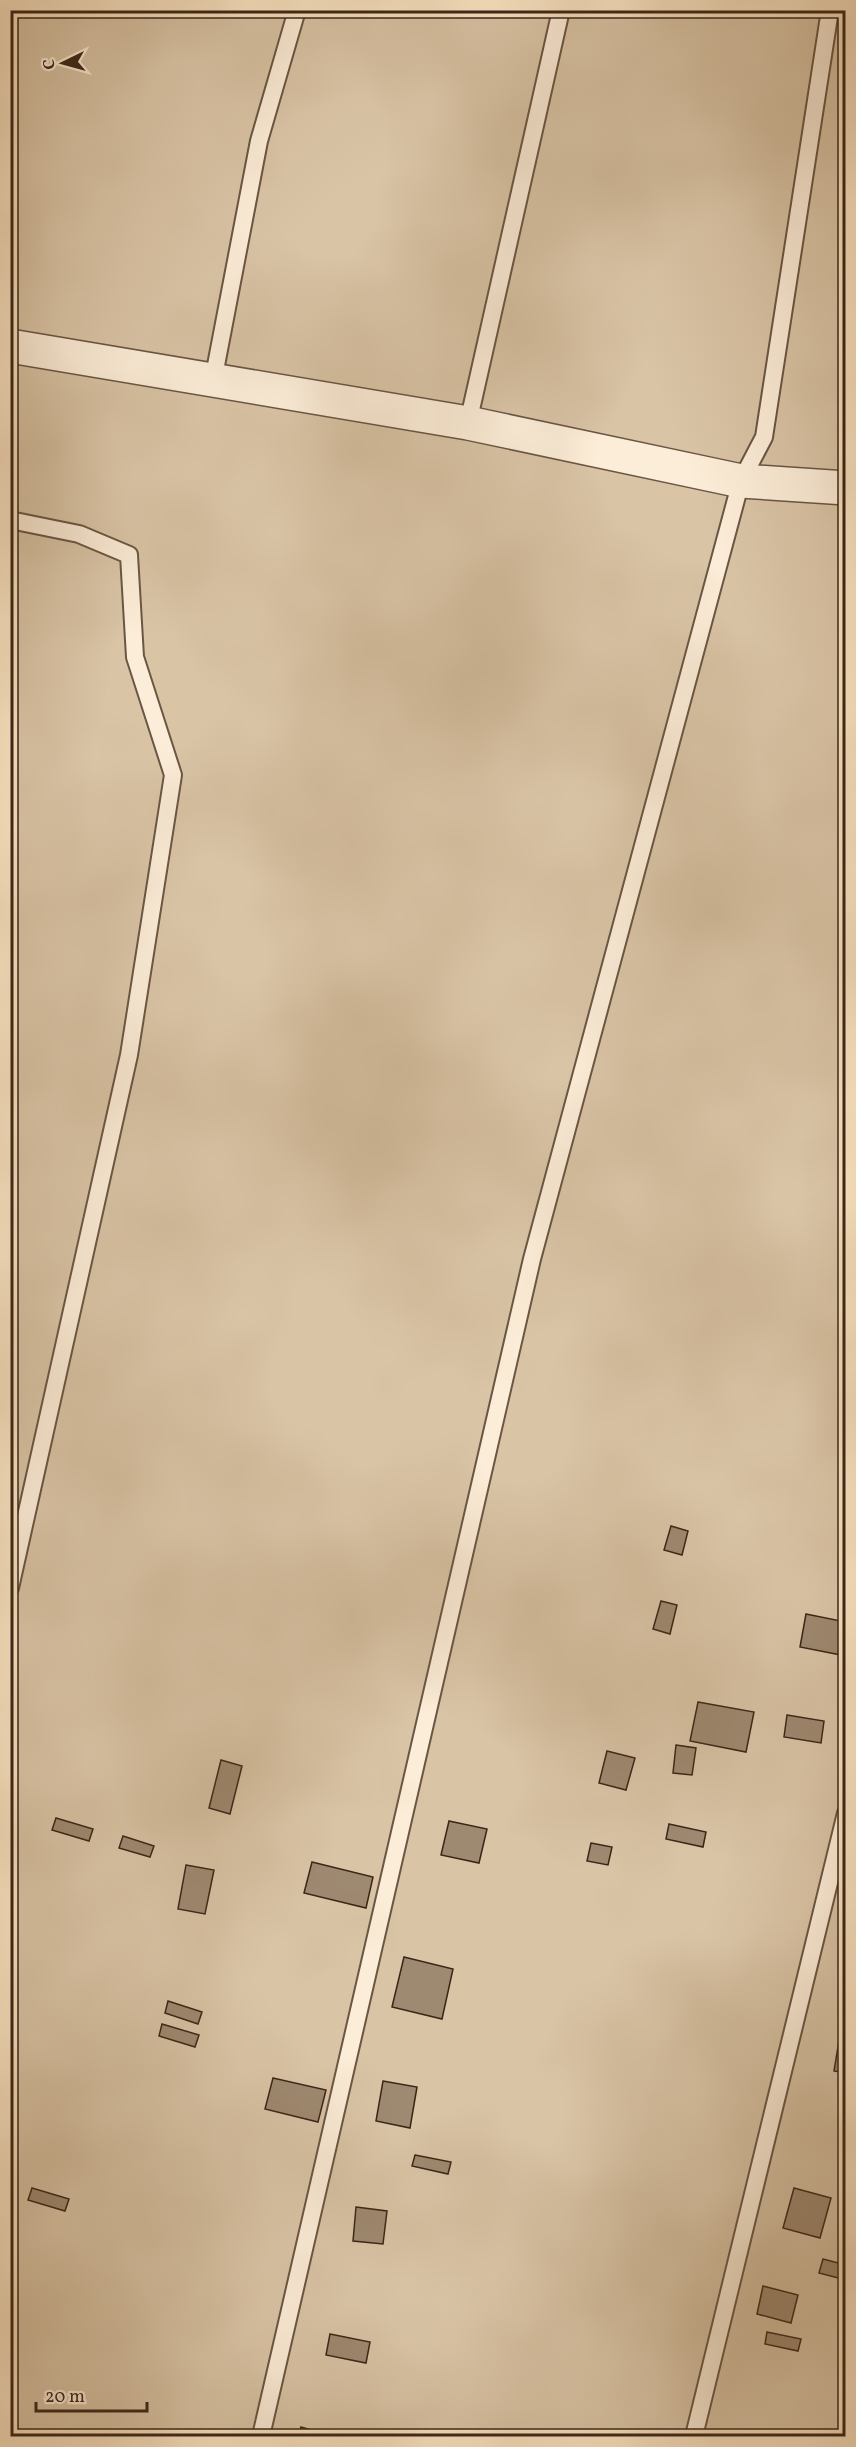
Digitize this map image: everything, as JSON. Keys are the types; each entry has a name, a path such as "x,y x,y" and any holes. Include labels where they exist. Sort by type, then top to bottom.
{"street":[{"path":"10,346 468,423 741,481 846,488"}],"lane":[{"path":"213,381 259,141 297,10"},
{"path":"468,423 561,10"},
{"path":"261,2436 532,1259 741,481 764,437 830,10"},
{"path":"10,520 79,534 129,555 135,657 173,775 129,1055 10,1588"},
{"path":"694,2436 846,1813"}],"shaded area":[{"path":"11,11 845,11 845,2436 11,2436"}],"building":[{"path":"671,1526 688,1531 682,1555 664,1550"},
{"path":"661,1601 677,1605 670,1634 653,1629"},
{"path":"806,1614 846,1622 846,1656 800,1647"},
{"path":"698,1702 754,1712 746,1752 690,1741"},
{"path":"787,1715 824,1721 821,1743 784,1737"},
{"path":"676,1745 696,1748 692,1775 673,1773"},
{"path":"607,1751 635,1758 626,1790 599,1783"},
{"path":"221,1760 242,1766 230,1814 209,1808"},
{"path":"56,1818 93,1829 89,1841 52,1830"},
{"path":"449,1821 487,1829 479,1863 441,1855"},
{"path":"669,1824 706,1832 703,1847 666,1839"},
{"path":"123,1836 154,1846 150,1857 119,1848"},
{"path":"591,1843 612,1847 608,1865 587,1861"},
{"path":"312,1862 373,1877 366,1908 304,1893"},
{"path":"186,1865 214,1870 205,1914 178,1909"},
{"path":"404,1957 453,1969 442,2019 392,2007"},
{"path":"168,2001 202,2012 198,2024 165,2013"},
{"path":"842,2023 846,2024 846,2073 834,2071"},
{"path":"162,2024 199,2035 195,2047 159,2036"},
{"path":"273,2078 326,2090 318,2122 265,2109"},
{"path":"383,2081 417,2087 410,2128 376,2121"},
{"path":"415,2155 451,2162 448,2174 412,2166"},
{"path":"32,2188 69,2199 65,2211 28,2200"},
{"path":"794,2188 831,2198 820,2238 783,2228"},
{"path":"356,2207 387,2211 383,2244 353,2241"},
{"path":"823,2259 846,2265 846,2280 819,2273"},
{"path":"763,2286 798,2295 791,2323 757,2314"},
{"path":"767,2332 801,2339 798,2351 765,2344"},
{"path":"330,2334 370,2342 366,2363 326,2355"},
{"path":"301,2427 325,2434 325,2436 298,2436"}]}
